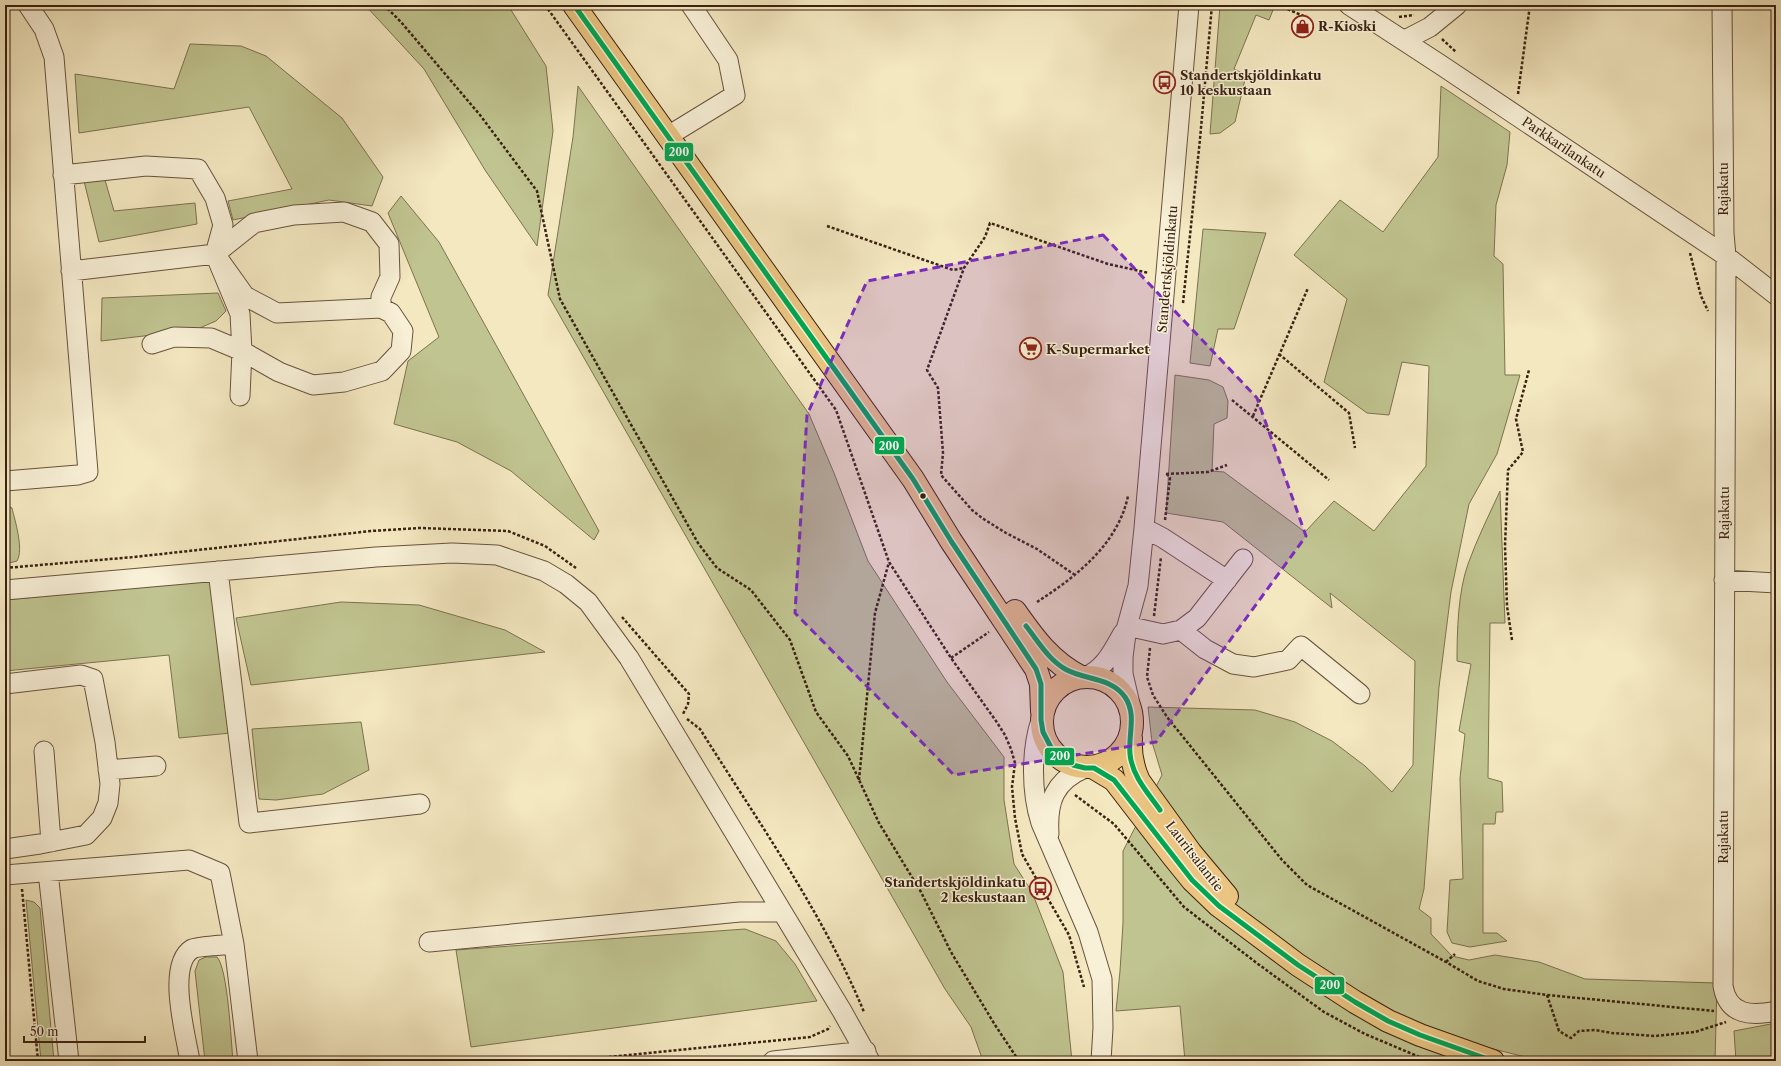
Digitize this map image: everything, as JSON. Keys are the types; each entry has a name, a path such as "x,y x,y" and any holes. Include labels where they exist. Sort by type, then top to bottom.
{"main road":[{"path":"574,5 912,479 951,541 1036,669 1041,684 1042,715 1043,732 1054,753 1073,766 1089,768 1114,759 1123,750 1131,738 1133,718 1130,704 1123,694 1113,686 1091,677 1083,677 1065,682 1055,690 1042,715"},
{"path":"912,479 960,537 1041,645 1054,660 1066,669 1083,677"},
{"name":"Lauritsalantie","path":"1131,738 1130,754 1133,768 1139,781 1208,874 1269,943"},
{"name":"Lauritsalantie","path":"1089,768 1117,784 1192,880 1219,906 1298,965 1355,1002 1388,1021 1420,1035 1493,1061"}],"street":[{"path":"5,481 78,475 88,472 54,57 44,30 28,5"},
{"path":"668,136 735,95 728,60 691,5"},
{"name":"Standertskjöldinkatu","path":"1130,704 1123,674 1127,626 1138,586 1144,528 1189,5"},
{"name":"Parkkarilankatu","path":"1348,5 1404,40 1726,256 1776,295"},
{"path":"1404,40 1430,27 1457,5"},
{"name":"Rajakatu","path":"1722,5 1724,233 1726,256 1723,980 1724,993 1727,999 1742,1013"},
{"path":"63,175 146,166 198,169 215,198 223,225 215,254 240,314 242,351 240,396"},
{"path":"71,271 215,254 254,223 294,215 344,212 372,222 389,244 390,277 381,297 381,308"},
{"path":"152,344 174,337 211,338 242,351 279,372 313,385 344,382 382,371 401,351 403,331 391,313 381,308 277,313 245,296 215,254"},
{"path":"1144,528 1163,538 1227,580"},
{"path":"5,590 376,557 452,553 496,555 544,571 566,584 588,602 629,658 868,1056 773,1061"},
{"path":"1127,626 1163,634 1181,630 1197,618 1243,559"},
{"path":"218,572 250,823 420,804"},
{"path":"1724,580 1776,583"},
{"name":"Standertskjöldinkatu","path":"1083,677 1094,673 1100,668 1127,626"},
{"path":"1181,630 1205,650 1233,664 1254,668 1288,660 1301,646 1360,694"},
{"path":"5,684 81,675 93,679 110,784 108,803 102,818 86,835 5,849"},
{"path":"1042,715 1036,734 1034,749 1035,793 1039,816 1088,932 1102,979 1103,1028 1101,1061"},
{"path":"44,751 51,842"},
{"path":"108,770 156,766"},
{"path":"1050,841 1049,813 1052,799 1063,780 1072,774 1089,768"},
{"path":"13,875 189,860 220,873 234,944 248,1061"},
{"path":"48,872 69,1061"},
{"path":"428,942 740,912 782,912"},
{"path":"190,1061 178,984 184,957 193,948 234,944"},
{"path":"1742,1013 1759,1014 1776,1011"}],"path":[{"path":"384,5 401,22 480,115 537,191 560,298 698,543 717,568 752,590 790,640 816,712 848,756 879,823 921,892 951,952 995,1025 1019,1061"},
{"path":"545,5 836,410 889,562 951,658 999,726 1011,749 1015,763 1012,787 1022,854 1069,935 1085,991"},
{"path":"1182,305 1200,139 1212,5"},
{"path":"1289,5 1287,9 1306,17 1306,23"},
{"path":"1518,94 1530,5"},
{"path":"1075,575 1037,548 1006,533 982,518 941,475 943,453 938,388 927,370 964,268 986,237 990,223 1108,264 1150,273"},
{"path":"827,226 954,270 964,268"},
{"path":"1149,280 1151,265"},
{"path":"1253,416 1308,288"},
{"path":"1279,354 1349,413 1354,448"},
{"path":"1512,640 1506,591 1505,546 1508,470 1523,452 1516,419 1529,370"},
{"path":"1232,400 1329,480"},
{"path":"1166,466 1166,474 1208,472 1227,465"},
{"path":"1037,602 1085,567 1115,532 1127,502 1129,489"},
{"path":"5,568 134,557 371,531 420,528 455,528 508,531 545,546 581,572"},
{"path":"859,780 875,613 889,562"},
{"path":"569,1061 810,1037 828,1029 842,1011 855,989 809,903 700,729 682,715 688,704 689,694 620,614"},
{"path":"951,658 994,629"},
{"path":"1152,632 1147,677 1153,694 1167,717 1282,860 1307,885 1478,981 1504,989 1691,1010 1742,1013"},
{"path":"13,875 38,1061"},
{"path":"1446,962 1455,954"},
{"path":"1547,995 1559,1031 1571,1038 1579,1031 1595,1030 1612,1033 1655,1036 1695,1032 1726,1023 1742,1013"}],"highlighted area":[{"path":"1103,235 1257,398 1306,536 1156,742 954,775 795,613 807,415 867,281"}],"green space":[{"path":"365,5 507,5 511,10 546,66 553,131 537,246 485,170 424,69"},
{"path":"1220,5 1275,5 1269,20 1256,15 1234,69 1246,75 1235,122 1220,133 1210,134"},
{"path":"190,44 241,46 266,56 342,118 383,177 372,206 329,200 233,220 228,201 292,189 249,107 79,133 75,74 174,89"},
{"path":"578,86 809,414 834,473 868,561 947,682 1004,757 1004,800 1014,864 1032,892 1063,972 1072,1061 983,1061 971,1027 945,989 548,295 573,137"},
{"path":"1441,86 1510,132 1507,165 1496,205 1494,256 1503,264 1505,375 1520,375 1497,454 1469,504 1451,592 1439,687 1424,889 1419,909 1431,918 1431,934 1452,956 1469,960 1495,955 1539,962 1585,979 1717,983 1715,1061 1542,1061 1489,1048 1422,1061 1185,1061 1180,1006 1116,1011 1123,923 1123,851 1162,775 1152,742 1148,707 1255,710 1295,722 1332,741 1365,766 1392,792 1413,765 1415,661 1330,593 1332,608 1223,522 1166,513 1175,375 1209,380 1223,387 1228,401 1227,418 1214,424 1212,471 1224,472 1305,532 1334,501 1374,531 1426,466 1429,366 1402,362 1389,415 1367,413 1324,382 1347,299 1294,255 1340,200 1383,232 1438,157"},
{"path":"105,180 114,211 195,203 197,224 99,242 84,181"},
{"path":"401,196 439,242 599,531 594,540 511,471 457,442 394,424 408,361 439,337 388,213"},
{"path":"1203,229 1266,233 1234,329 1218,329 1210,366 1190,363"},
{"path":"218,293 226,311 216,321 195,330 101,341 102,298"},
{"path":"1500,491 1505,623 1490,623 1488,778 1502,782 1503,812 1496,812 1495,824 1483,824 1483,933 1497,933 1507,941 1470,947 1452,943 1447,932 1450,880 1463,879 1460,778 1465,734 1459,731 1471,664 1457,661 1458,625 1460,599 1468,564"},
{"path":"5,504 12,508 20,549 17,561 5,564"},
{"path":"210,580 231,733 179,738 169,655 5,671 5,600"},
{"path":"341,602 419,605 505,630 545,652 251,685 236,618"},
{"path":"361,722 369,770 323,794 276,800 259,799 252,729"},
{"path":"26,900 34,902 40,908 54,1061 41,1061"},
{"path":"745,929 776,941 795,964 817,1001 471,1047 456,950"},
{"path":"206,957 217,957 221,964 228,1006 233,1061 205,1061 195,971 199,960"},
{"path":"1776,1023 1776,1061 1736,1061 1734,1031"}],"transit line":[{"name":"200","path":"574,5 913,479 951,541 1036,669 1041,684 1041,720 1043,732 1054,753 1073,765 1085,768 1094,768 1114,780 1192,880 1219,906 1298,965 1355,1002 1388,1021 1420,1035 1493,1061"},
{"name":"200","path":"1026,626 1053,660 1059,665 1072,673 1105,682 1125,697 1131,711 1131,762 1141,784 1160,810"}],"place":[{"name":"R-Kioski","path":"1302,26"},
{"name":"Standertskjöldinkatu 10 keskustaan","path":"1165,82"},
{"name":"K-Supermarket","path":"1031,349"},
{"name":"Standertskjöldinkatu 2 keskustaan","path":"1041,889"}]}
